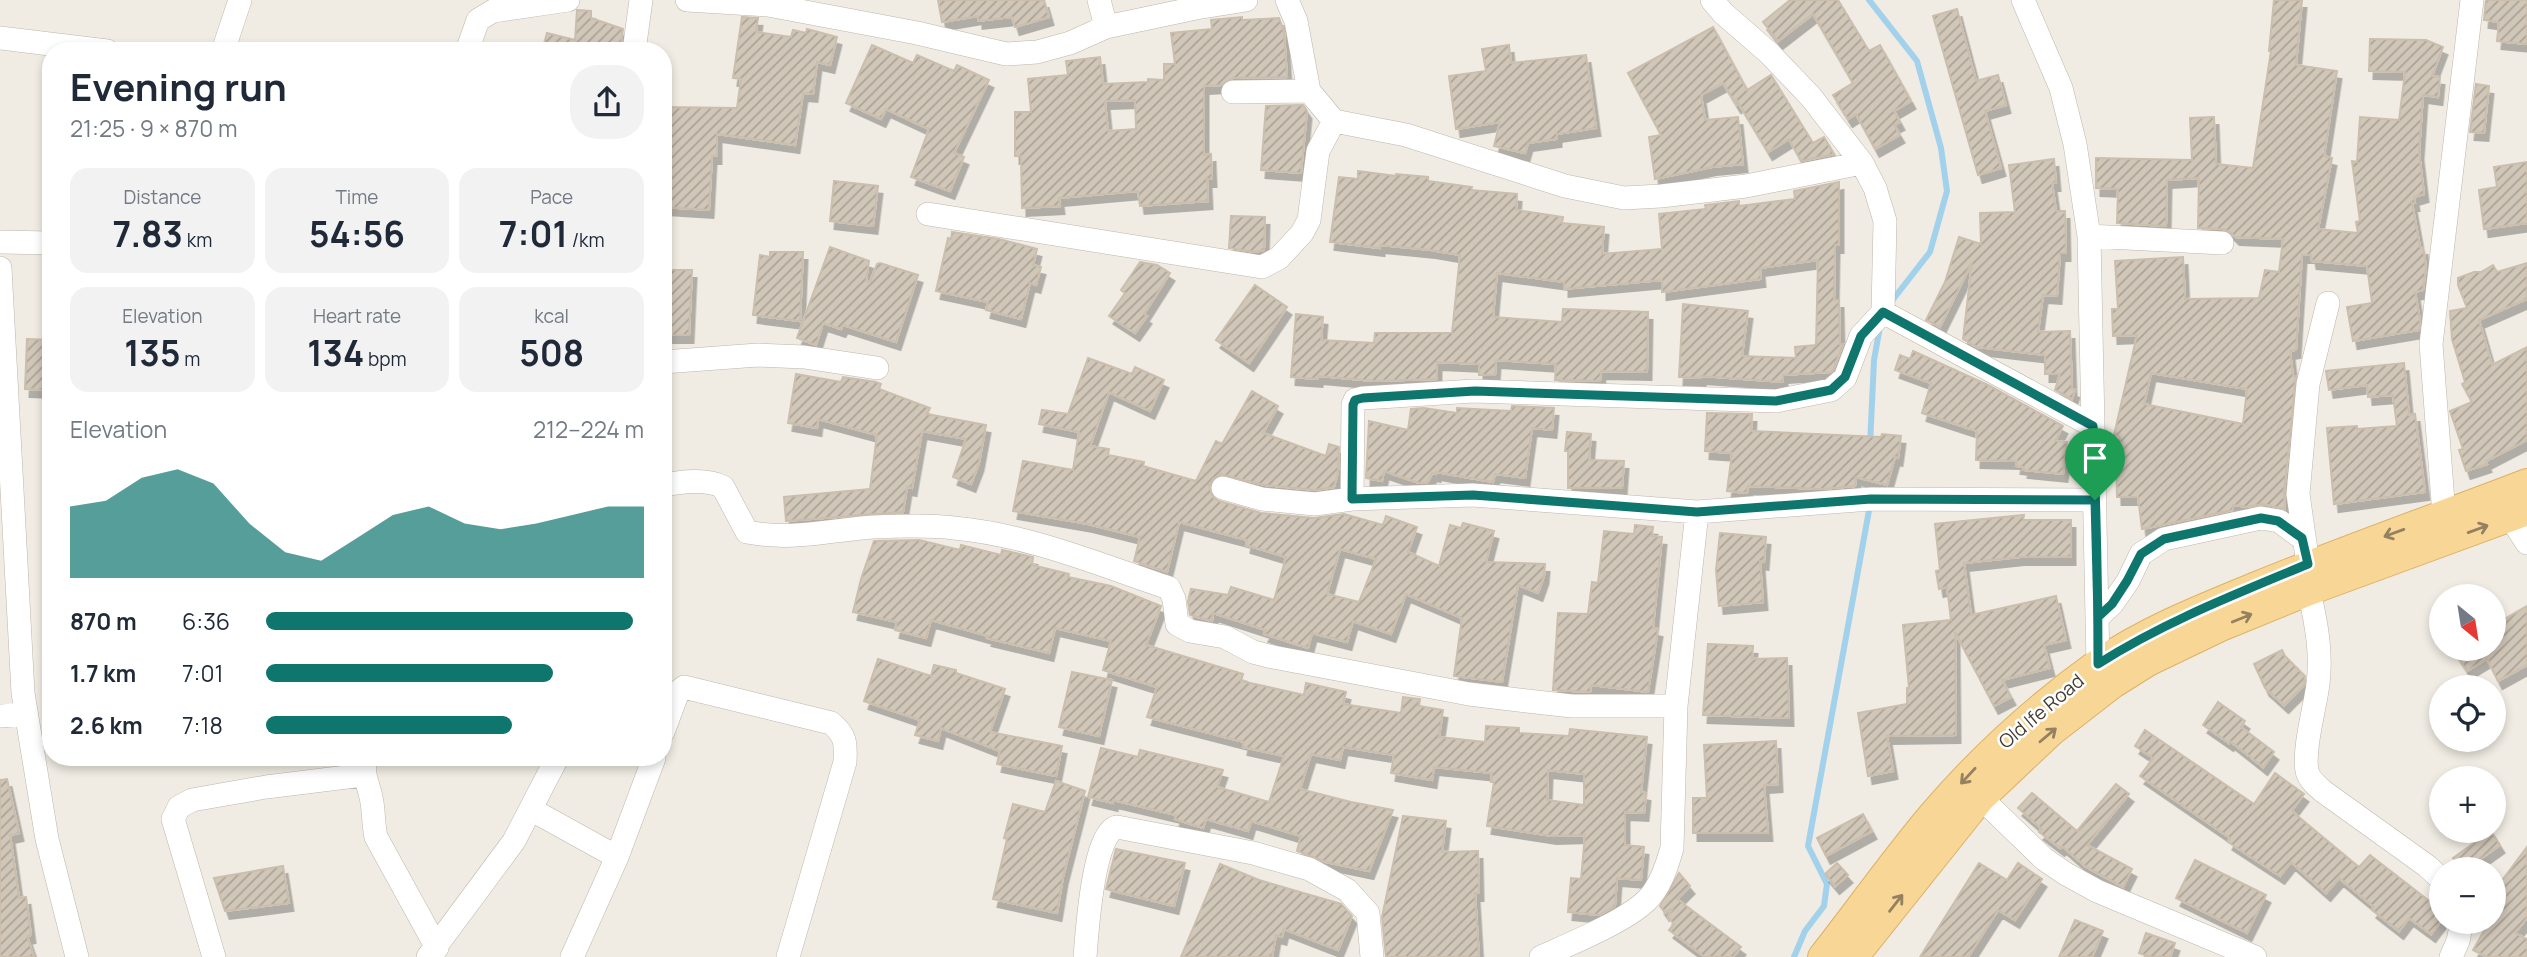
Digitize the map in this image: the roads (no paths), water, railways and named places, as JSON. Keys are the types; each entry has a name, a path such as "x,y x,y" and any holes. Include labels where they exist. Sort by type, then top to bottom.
{"main road":[{"name":"Old Ife Road","path":"1854,944 1933,814 1974,770 2034,713 2098,664 2135,640 2306,564 2527,483"},
{"name":"Old Ife Road","path":"1822,957 1854,944 1981,798 2051,733 2113,684 2148,662 2223,626 2306,564 2519,514"}],"street":[{"path":"226,42 240,0"},
{"path":"470,42 478,19 493,11 568,0"},
{"path":"635,42 641,0"},
{"path":"687,0 768,5 916,33 1006,54 1037,52 1070,43 1106,27 1246,0"},
{"path":"1099,0 1106,27"},
{"path":"1287,0 1296,21 1309,91 1334,121 1406,135 1565,186 1623,198 1746,186 1861,163"},
{"path":"1352,499 1355,400 1475,391 1776,401 1831,390 1845,377 1861,336 1883,312 1885,222 1875,188 1861,163 1811,97 1712,0"},
{"path":"2023,0 2061,88 2077,156 2089,236 2098,664"},
{"path":"2444,515 2431,344 2472,0"},
{"path":"0,38 42,43"},
{"path":"1233,92 1309,91"},
{"path":"928,214 1262,267 1279,258 1302,233 1309,220 1318,151 1334,121"},
{"path":"2089,236 2222,243"},
{"path":"0,243 42,243"},
{"path":"0,268 23,693 47,839 78,957"},
{"path":"2328,303 2308,384 2298,494 2306,564 2319,632 2319,681 2309,738 2307,772 2324,792 2429,868"},
{"path":"1883,312 2093,426"},
{"path":"672,361 758,355 792,356 877,368"},
{"path":"672,484 690,482 723,487 747,533 765,536 792,538 876,527 953,528 1058,548 1144,581 1169,587 1174,599 1177,624 1190,631 1225,637 1253,652 1273,657 1469,694 1572,706 1676,706"},
{"path":"1223,488 1262,499 1315,504 1352,499 1473,495 1697,512 1871,499 2095,500"},
{"path":"1541,957 1631,913 1648,900 1666,870 1672,848 1676,706 1697,512"},
{"path":"2519,514 2527,543"},
{"path":"2098,617 2120,593 2141,554 2164,539 2261,518 2278,521 2306,564"},
{"path":"672,708 678,692 684,687 831,723 843,733 846,745 845,762 788,957"},
{"path":"0,716 26,714"},
{"path":"214,957 173,819 179,807 192,800 364,766 376,837 433,952 514,841 553,766"},
{"path":"572,957 617,857 651,766"},
{"path":"1981,798 2044,859 2066,874 2097,891 2255,957"},
{"path":"532,810 617,857"},
{"path":"1085,957 1096,867 1107,833 1117,827 1240,850 1309,869 1347,890 1368,913 1373,957"},
{"path":"2451,957 2458,934"}],"waterway":[{"path":"1869,0 1917,61 1941,148 1947,191 1930,252 1891,302"},
{"path":"1870,445 1874,360 1880,327"},
{"path":"1794,957 1805,931 1824,906 1827,884 1808,846 1870,505"}]}
